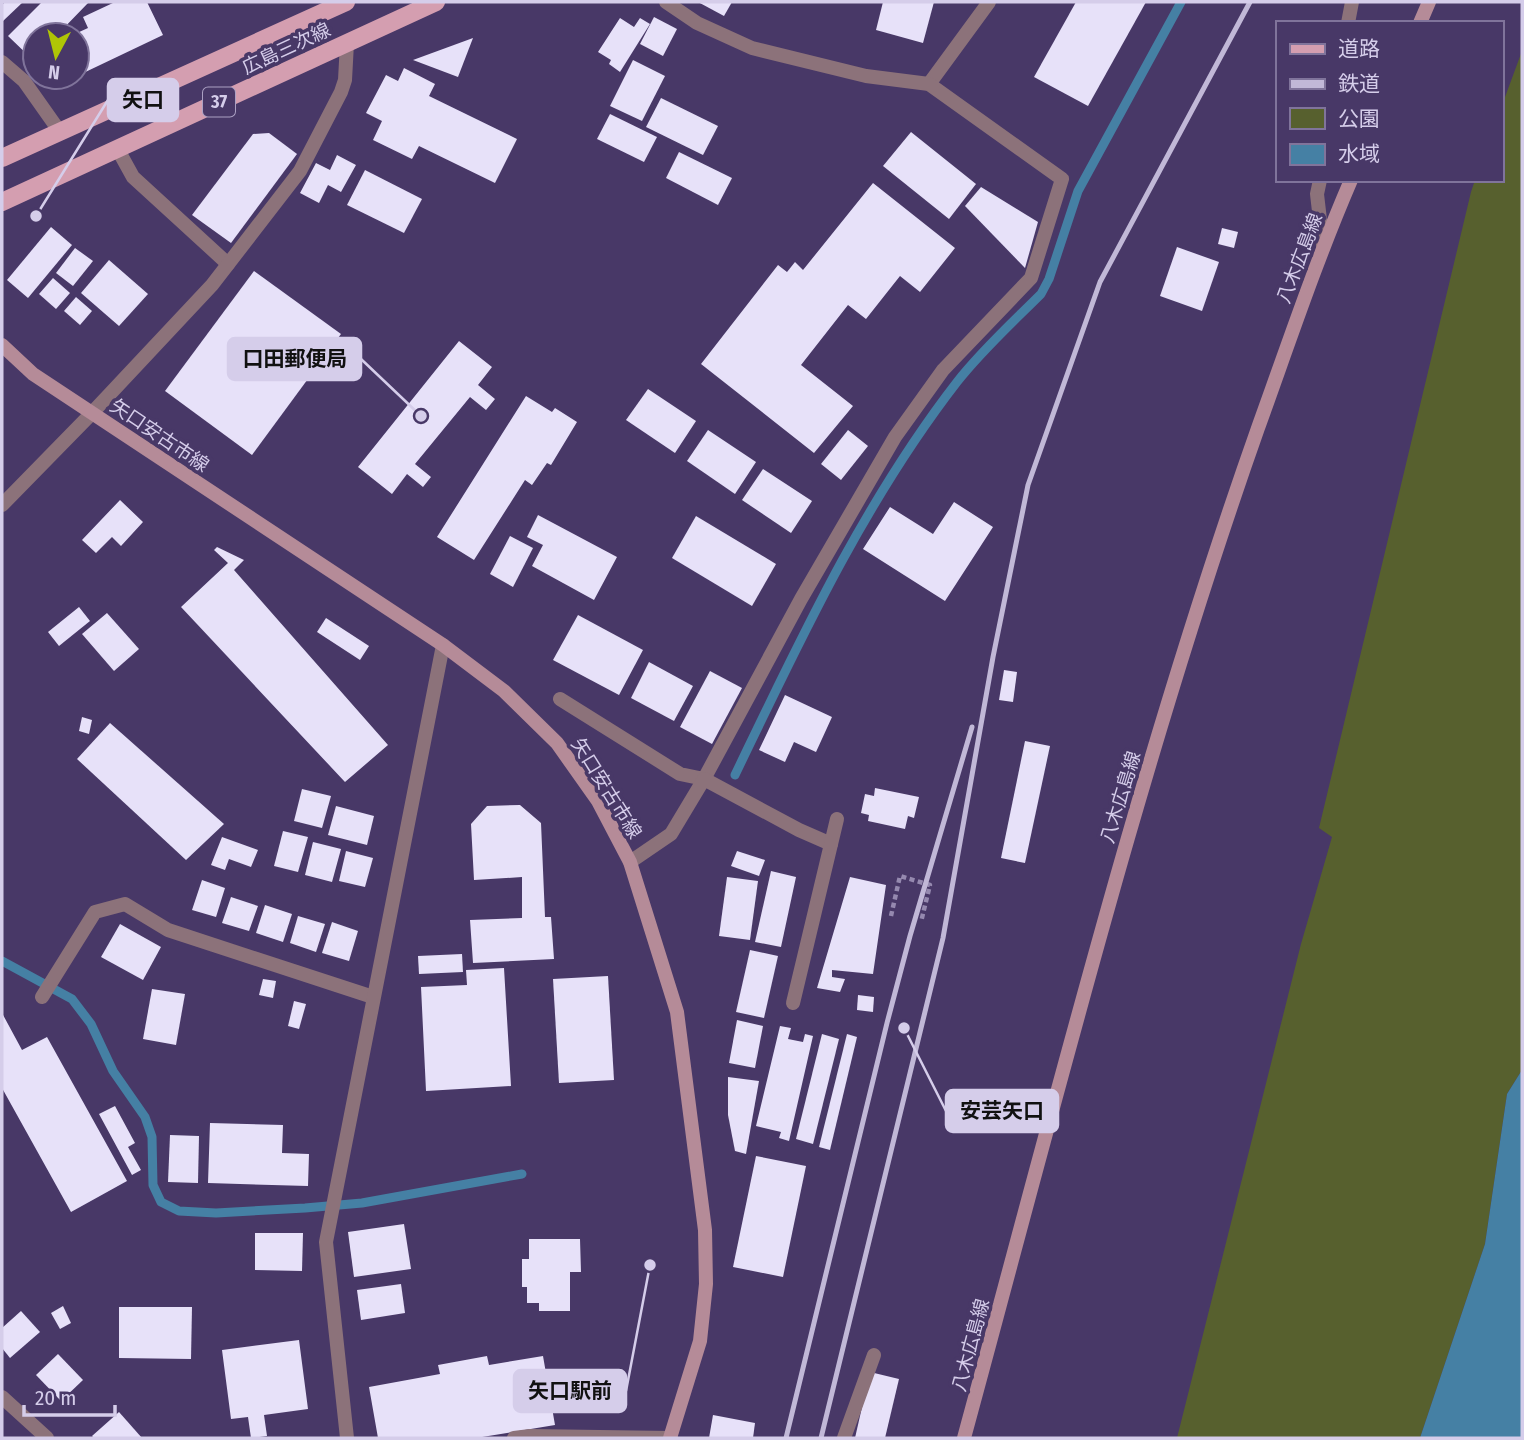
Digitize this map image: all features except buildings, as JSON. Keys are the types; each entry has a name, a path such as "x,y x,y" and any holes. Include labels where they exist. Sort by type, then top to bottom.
{"main road":[{"name":"広島三次線","path":"2,158 346,2"},
{"name":"広島三次線","path":"2,202 436,2"},
{"path":"1421,21 1429,2"},
{"name":"八木広島線","path":"964,1438 1122,855 1213,556 1323,246 1350,182"},
{"name":"矢口安古市線","path":"2,345 33,374 443,645 504,691 557,743 598,801 631,862 677,1012 705,1230 706,1284 699,1341 671,1438"}],"street":[{"path":"631,862 671,834 704,779 801,598 895,437 943,370 1031,278 1062,179 929,84 866,76 752,48 697,23 666,2"},
{"path":"1348,21 1352,2"},
{"path":"929,84 982,4"},
{"path":"2,505 212,285 300,171 341,92 345,80 346,43"},
{"path":"2,62 24,81 60,132"},
{"path":"117,148 134,177 228,264"},
{"path":"1320,182 1317,194 1323,246"},
{"path":"347,1438 326,1242 443,645"},
{"path":"560,699 680,774 704,779 799,830 831,844"},
{"path":"793,1003 838,819"},
{"path":"42,997 96,912 125,904 168,930 373,997"},
{"path":"844,1438 874,1355"},
{"path":"2,1397 47,1438"},
{"path":"514,1438 671,1438"}],"path":[{"path":"891,916 900,876 930,885 921,922"}],"green space":[{"path":"1522,51 1522,1070 1507,1094 1485,1244 1420,1438 1177,1438 1301,944 1332,837 1319,828 1471,192 1474,182 1503,182 1503,103"}],"water":[{"path":"1522,1070 1522,1438 1420,1438 1485,1244 1507,1094"}],"waterway":[{"path":"735,775 809,623 892,475 957,382 998,336 1041,294 1049,279 1078,191 1181,2"},
{"path":"2,961 72,999 91,1024 113,1071 145,1117 152,1137 153,1185 161,1202 179,1211 216,1213 362,1203 522,1174"}],"railway":[{"path":"821,1438 943,938 993,657 1028,485 1100,282 1250,2"},
{"path":"786,1438 887,1023 972,727"}],"place":[{"name":"矢口","path":"36,216"},
{"name":"口田郵便局","path":"421,416"},
{"name":"安芸矢口","path":"904,1028"},
{"name":"矢口駅前","path":"650,1265"}]}
